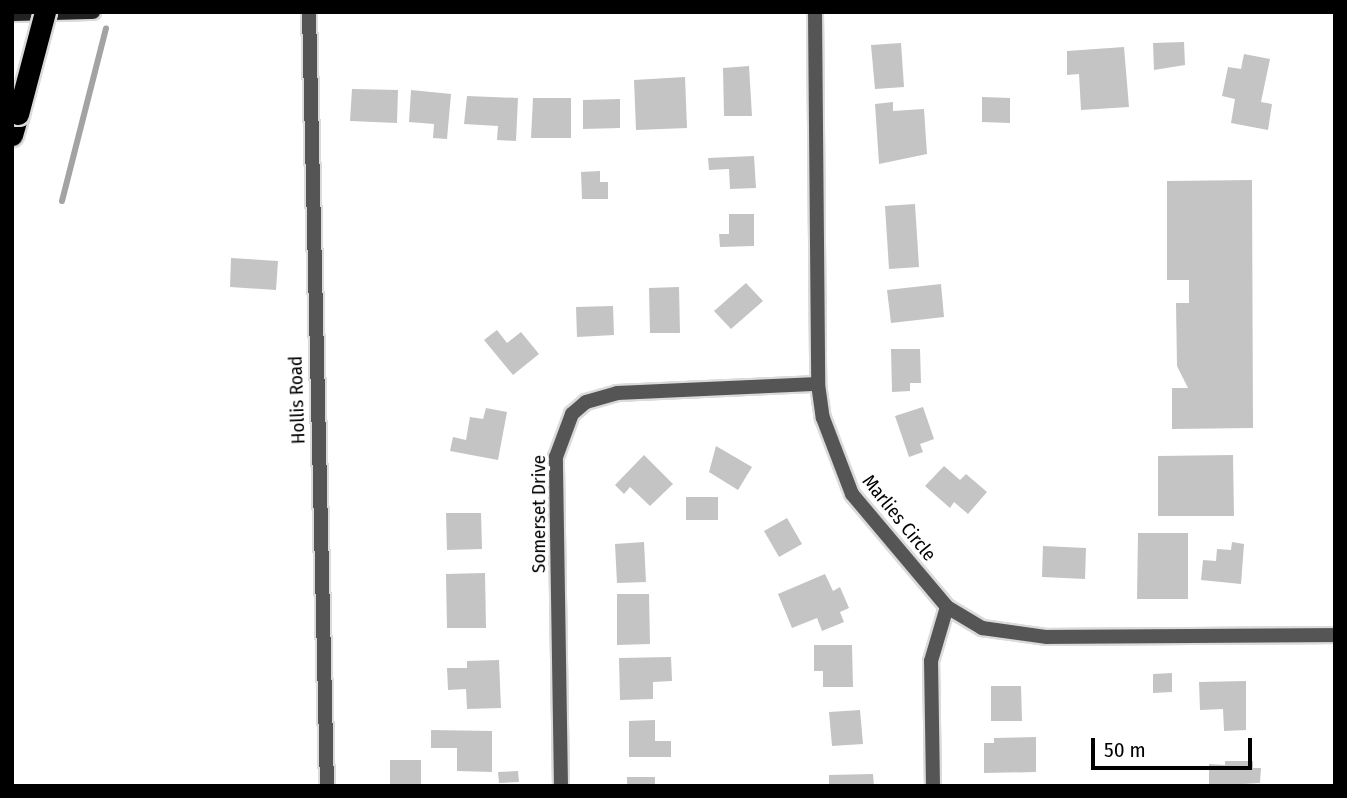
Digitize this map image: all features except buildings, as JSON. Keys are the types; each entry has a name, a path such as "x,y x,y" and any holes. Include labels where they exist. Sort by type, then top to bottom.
{"highway":[{"path":"15,125 45,12"}],"street":[{"path":"12,14 93,12"},
{"name":"Hollis Road","path":"309,12 327,786"},
{"name":"Marlies Circle","path":"815,12 818,384 823,418 852,494 947,607 982,628 1010,635 1335,635"},
{"name":"Somerset Drive","path":"561,786 556,457 572,414 586,402 617,393 818,384"},
{"path":"933,786 931,661 947,607"}],"waterway":[{"path":"62,201 106,29"}]}
